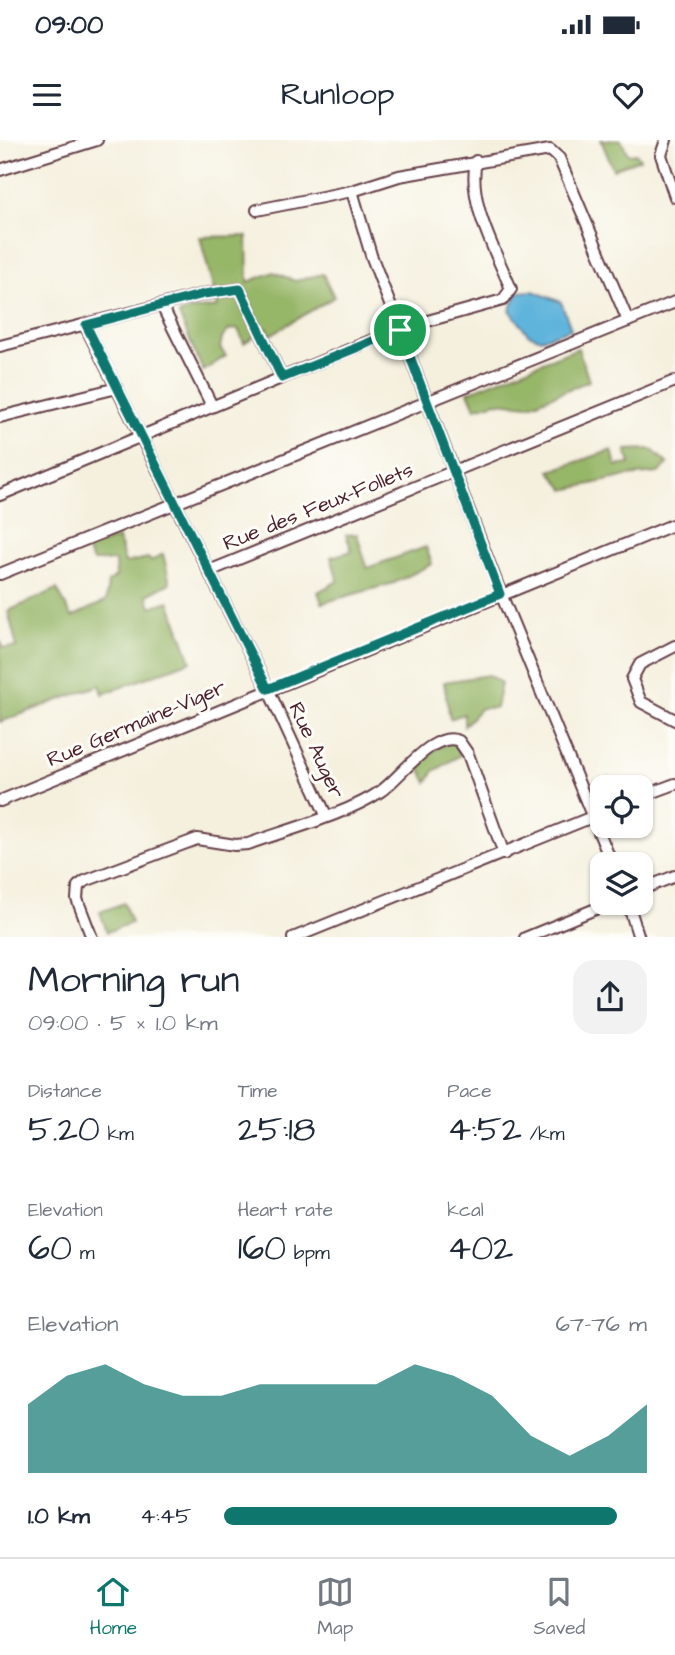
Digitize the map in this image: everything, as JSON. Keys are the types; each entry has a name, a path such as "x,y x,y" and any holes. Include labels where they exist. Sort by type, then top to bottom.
{"street":[{"path":"0,170 97,140"},
{"path":"666,140 661,155 675,197"},
{"path":"257,210 352,191 399,176 550,150 559,158 628,321"},
{"path":"0,495 400,330 503,300 511,289 480,206 473,172 475,161"},
{"path":"352,191 371,255 500,594 590,799"},
{"path":"0,346 240,289 282,378"},
{"path":"0,574 675,302"},
{"path":"162,306 212,406"},
{"name":"Rue Auger","path":"86,325 268,689 326,815"},
{"name":"Rue des Feux-Follets","path":"209,571 675,381"},
{"path":"0,417 117,388"},
{"name":"Rue Germaine-Viger","path":"0,800 675,524"},
{"path":"675,646 640,664 632,679 641,702 675,720"},
{"path":"92,937 77,899 78,886 85,881 197,839 235,845 248,844 371,798 428,748 453,738 459,741 468,754 504,854"},
{"path":"653,792 675,783"},
{"path":"293,937 590,818"},
{"path":"653,885 675,876"},
{"path":"525,937 590,911"},
{"path":"632,915 639,937"}],"green space":[{"path":"601,140 621,140 628,154 636,153 640,159 613,169"},
{"path":"247,236 248,282 274,272 295,281 323,274 334,297 270,335 267,328 244,343 238,329 229,330 222,338 220,348 226,356 203,371 179,315 189,310 218,307 200,237"},
{"path":"578,348 589,381 530,405 496,402 475,408 468,392"},
{"path":"651,449 668,464 658,473 627,476 565,490 550,471 612,450 616,466 630,464 626,450"},
{"path":"357,534 367,568 426,547 432,564 394,583 322,603 318,592 338,581 331,557 352,551 346,535"},
{"path":"118,538 125,563 148,558 151,561 163,554 170,583 147,595 151,607 169,601 191,661 103,694 100,685 0,722 0,641 4,648 17,647 8,611 57,589 72,617 106,601 108,582 116,577 115,561 93,561 86,549"},
{"path":"488,675 501,683 496,708 481,708 464,726 464,714 450,719 444,682"},
{"path":"453,740 460,755 433,772 427,783 420,767 426,755"},
{"path":"124,903 131,923 107,932 100,912"}],"water":[{"path":"533,291 561,302 571,329 541,339 528,334 510,310 518,292"}],"route":[{"path":"240,289 282,378 400,330 500,594 268,689 86,325 204,294 240,289"}]}
